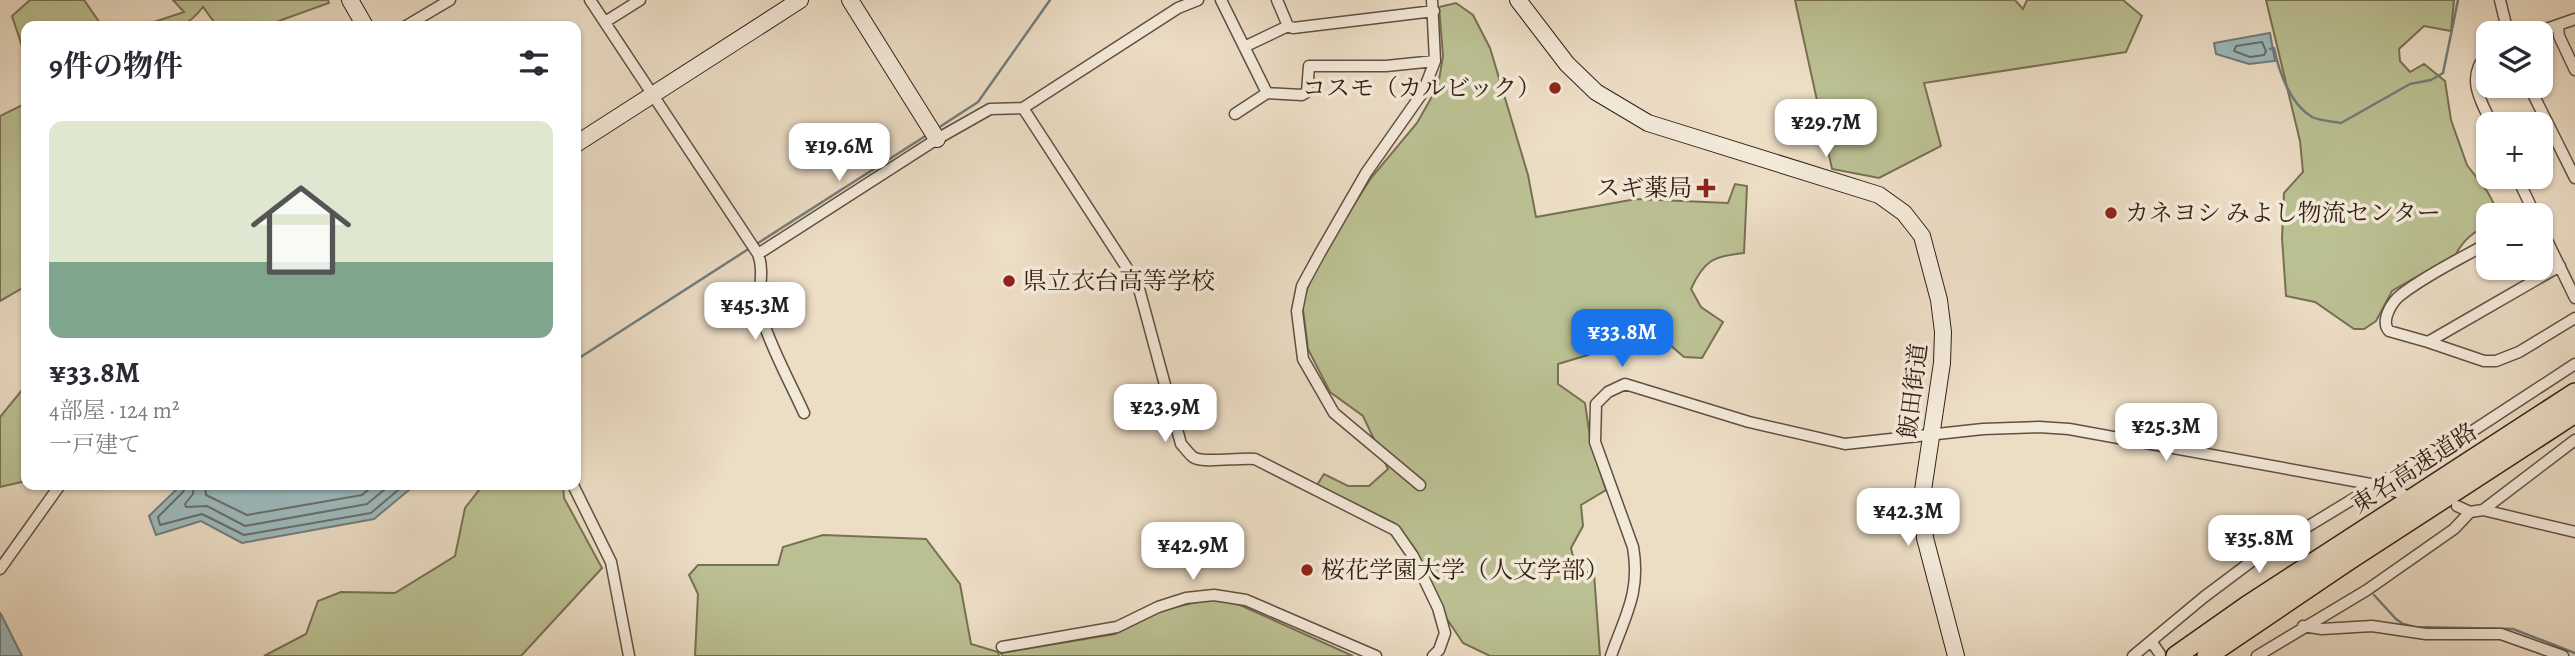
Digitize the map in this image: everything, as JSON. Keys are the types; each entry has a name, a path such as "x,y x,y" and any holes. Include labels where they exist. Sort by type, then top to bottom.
{"highway":[{"name":"東名高速道路","path":"2168,655 2575,393"},
{"name":"東名高速道路","path":"2207,656 2575,413"}],"main road":[{"path":"350,0 362,21"},
{"path":"581,141 800,0"},
{"path":"850,0 937,139"},
{"name":"飯田街道","path":"1518,0 1567,64 1596,92 1621,108 1663,129 1880,195 1910,219 1925,245 1939,300 1943,332 1942,363 1922,497 1925,538 1956,656"}],"street":[{"path":"414,21 450,0"},
{"path":"590,0 758,254 763,267 759,290 761,316 804,413"},
{"path":"605,22 640,0"},
{"path":"758,254 937,139 990,109 1023,108 1177,4 1198,0"},
{"path":"1221,0 1267,93"},
{"path":"1277,0 1288,26"},
{"path":"2500,0 2505,21"},
{"path":"1244,47 1288,26 1293,28 1433,6 1435,61 1423,92 1366,173 1320,253 1302,286 1297,312 1303,359 1334,413 1420,485"},
{"path":"2553,28 2575,19"},
{"path":"2558,26 2559,36 2575,70"},
{"path":"1235,114 1267,93 1302,95 1307,92 1309,66 1435,61"},
{"path":"2535,98 2575,178"},
{"path":"1023,108 1138,285 1181,444 1194,458 1207,461 1238,457 1255,459 1395,530 1413,556 1438,608 1445,633 1439,650 1433,656"},
{"path":"2476,250 2399,295 2385,321 2389,331 2484,361 2496,361 2519,352 2575,318"},
{"path":"2553,252 2575,298"},
{"path":"2428,342 2560,266"},
{"path":"2133,656 2256,558 2376,485 2468,435 2575,364"},
{"path":"1611,656 1629,610 1637,575 1633,547 1595,442 1596,404 1617,386 1631,385 1749,422 1845,444 1983,429 2069,429 2376,485 2403,494"},
{"path":"2483,510 2575,440"},
{"path":"0,569 56,490"},
{"path":"575,490 611,562 629,656"},
{"path":"2457,506 2470,512 2483,510 2575,533"},
{"path":"2257,656 2367,590 2454,529 2470,512"},
{"path":"1002,647 1117,627 1158,607 1186,598 1214,595 1246,600 1376,656"},
{"path":"2303,626 2322,629 2372,626 2426,634 2501,634 2563,656"},
{"path":"2151,641 2168,655"}],"green space":[{"path":"30,0 84,0 99,21 21,21 21,43 12,16"},
{"path":"173,0 328,0 329,3 279,21 213,21 203,7 189,21 157,21 184,12"},
{"path":"1795,0 2015,0 2023,9 2027,0 2123,0 2142,16 2126,52 1924,83 1941,146 1879,178 1832,169"},
{"path":"2266,0 2454,0 2451,31 2424,26 2399,49 2400,61 2410,72 2424,64 2445,81 2451,120 2467,165 2476,177 2476,189 2485,189 2494,203 2476,203 2476,232 2456,254 2392,291 2376,321 2364,329 2354,329 2315,302 2286,296 2282,238 2284,193 2303,172 2300,141"},
{"path":"1456,3 1473,15 1490,48 1528,175 1536,217 1636,199 1728,203 1735,184 1747,186 1744,253 1711,261 1691,289 1701,307 1723,322 1702,358 1684,357 1663,339 1624,337 1614,353 1604,351 1600,318 1585,314 1575,324 1577,341 1588,355 1558,364 1558,384 1585,403 1591,444 1606,490 1581,505 1583,526 1571,548 1576,570 1594,573 1600,656 1490,656 1463,643 1443,613 1417,552 1396,524 1317,485 1324,474 1348,486 1369,486 1388,469 1363,416 1330,392 1308,349 1302,302 1319,260 1371,178 1417,123 1438,86 1443,56 1439,7"},
{"path":"21,106 21,289 0,301 0,116"},
{"path":"21,391 21,482 0,487 0,417"},
{"path":"479,490 563,490 564,498 602,568 521,656 264,656 306,634 318,601 341,592 395,593 455,556 465,508"},
{"path":"823,535 926,539 960,584 971,644 998,652 999,656 695,656 698,594 689,575 698,565 778,565 783,547"},
{"path":"1214,598 1240,605 1353,656 1002,656 1001,653 1115,634 1163,610"}],"water":[{"path":"2270,33 2275,61 2249,64 2216,54 2214,43"},
{"path":"176,490 409,490 374,519 242,543 201,521 156,535 149,516"},
{"path":"1,614 22,656 0,656"}],"waterway":[{"path":"938,128 978,102 1050,0"},
{"path":"2270,49 2274,48 2287,87 2297,104 2312,117 2341,123 2410,84 2431,80 2443,73 2458,0"},
{"path":"755,245 927,135"},
{"path":"581,357 750,248"},
{"path":"2374,595 2403,624 2415,627 2513,629 2575,653"}],"place":[{"name":"コスモ（カルビック）","path":"1555,88"},
{"name":"スギ薬局","path":"1706,188"},
{"name":"カネヨシ みよし物流センター","path":"2111,213"},
{"name":"県立衣台高等学校","path":"1009,281"},
{"name":"桜花学園大学（人文学部）","path":"1307,570"}]}
